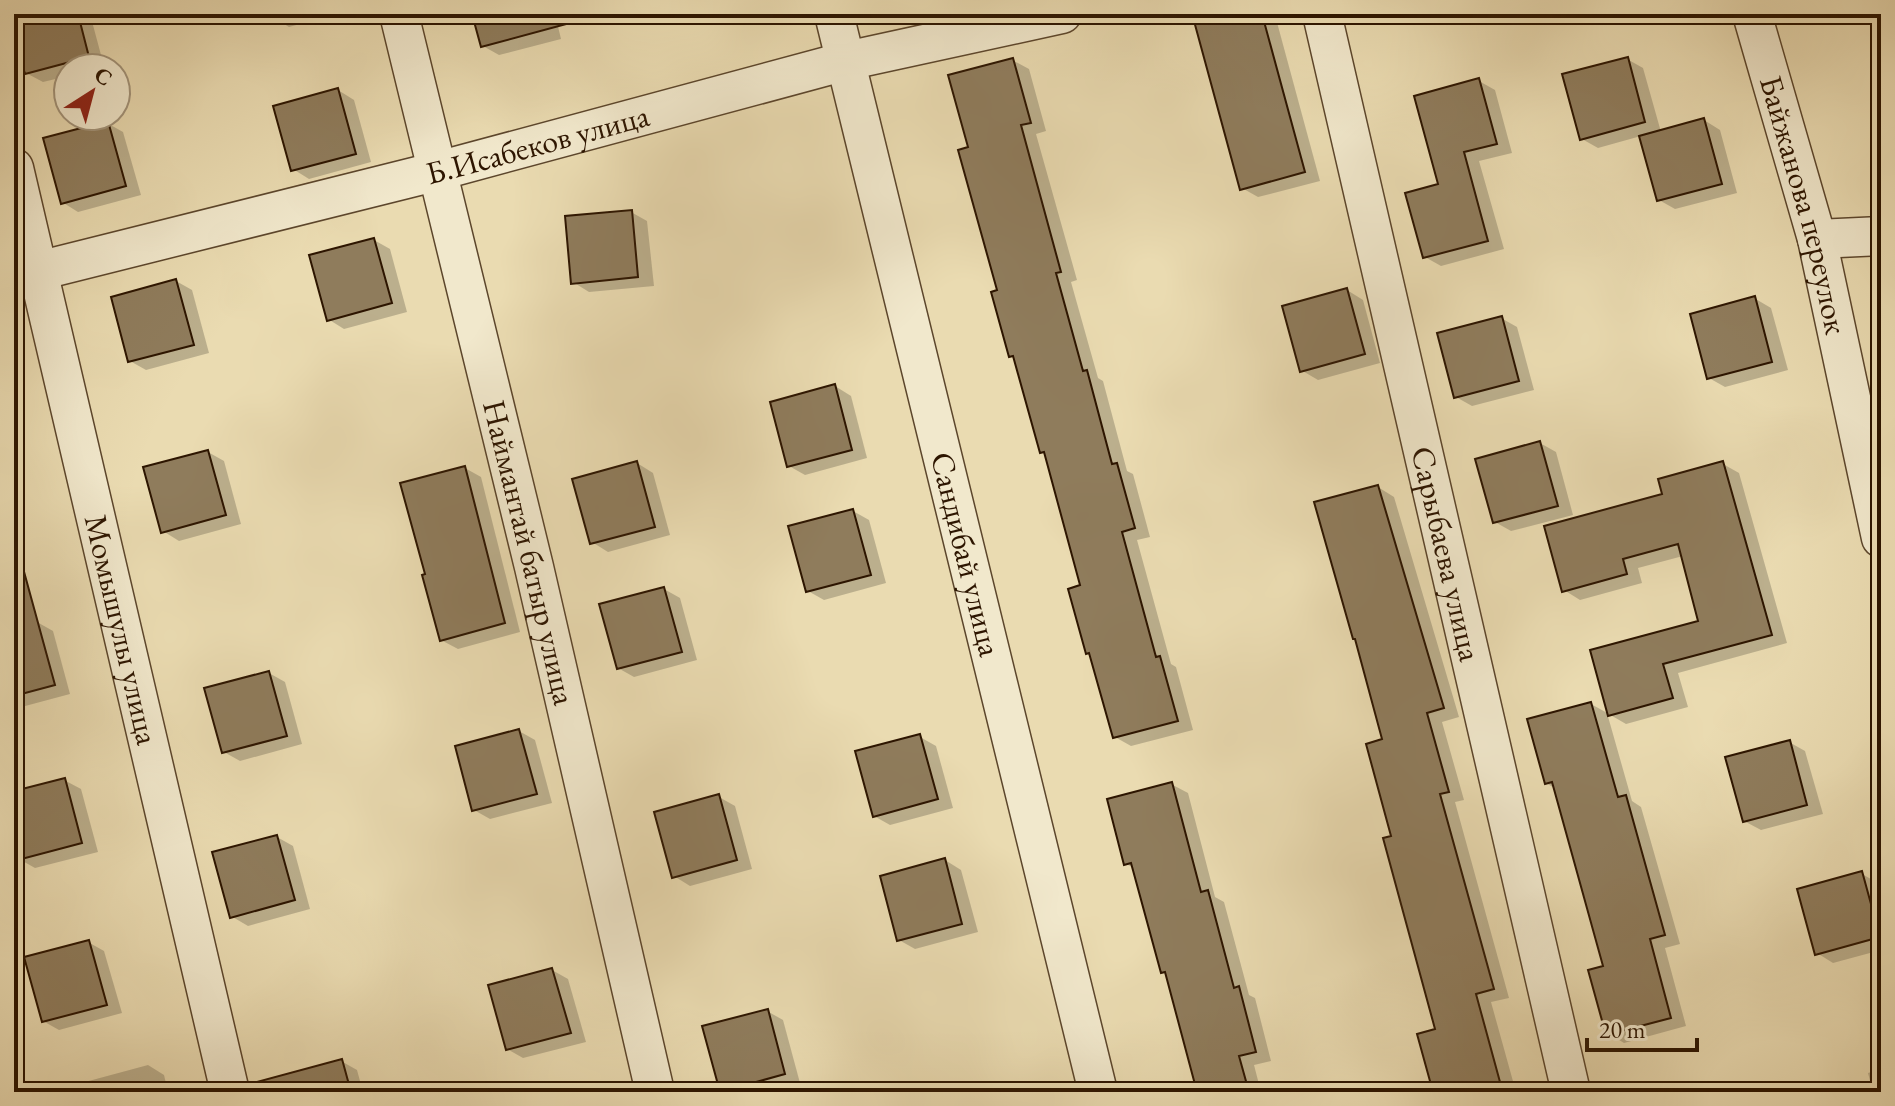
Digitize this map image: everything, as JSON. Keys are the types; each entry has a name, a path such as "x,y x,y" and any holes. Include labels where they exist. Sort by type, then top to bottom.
{"street":[{"name":"Наймантай батыр улица","path":"399,14 534,567 655,1092"},
{"name":"Сандибай улица","path":"834,14 1098,1092"},
{"name":"Б.Исабеков улица","path":"27,274 438,171 846,61 1062,14"},
{"name":"Сарыбаева улица","path":"1322,14 1571,1092"},
{"name":"Байжанова переулок","path":"1752,14 1817,239 1881,538"},
{"name":"Момышулы улица","path":"14,168 27,274 230,1092"},
{"path":"1817,239 1881,236"}],"building":[{"path":"14,14 78,14 88,52 52,52 52,67 25,74 14,36"},
{"path":"472,14 569,14 570,23 481,47"},
{"path":"1220,14 1262,14 1305,172 1240,190 1194,21"},
{"path":"1628,57 1645,122 1580,140 1562,74"},
{"path":"1013,58 1031,123 1021,125 1061,272 1056,273 1083,371 1087,370 1112,464 1117,463 1135,528 1122,532 1156,657 1160,656 1178,721 1113,738 1068,589 1080,585 1044,452 1040,453 1013,356 1009,357 991,292 997,290 958,150 968,147 948,75"},
{"path":"1479,78 1497,144 1464,152 1488,241 1423,258 1405,193 1438,184 1414,96"},
{"path":"338,88 356,154 291,171 273,106"},
{"path":"1704,118 1722,184 1657,201 1639,136"},
{"path":"66,132 111,132 126,186 61,204 43,138"},
{"path":"632,210 638,277 571,284 565,216"},
{"path":"374,238 392,303 327,321 309,255"},
{"path":"176,279 194,345 128,362 111,297"},
{"path":"1347,288 1365,354 1300,372 1282,306"},
{"path":"1755,296 1772,362 1707,379 1690,314"},
{"path":"1502,316 1519,381 1454,398 1437,333"},
{"path":"835,384 852,450 787,467 770,402"},
{"path":"1540,441 1558,506 1493,523 1475,459"},
{"path":"208,450 226,515 161,533 143,467"},
{"path":"637,461 655,527 590,544 572,479"},
{"path":"1723,461 1772,635 1663,664 1673,698 1608,716 1590,650 1698,621 1678,544 1623,559 1627,574 1562,592 1544,526 1662,494 1658,479"},
{"path":"465,466 505,623 440,641 400,483"},
{"path":"1378,485 1444,708 1427,713 1449,792 1440,794 1494,989 1476,994 1500,1082 1462,1092 1433,1092 1417,1034 1435,1029 1383,838 1391,836 1366,744 1382,739 1314,502"},
{"path":"853,509 871,575 806,592 788,526"},
{"path":"23,568 55,685 14,696 14,569"},
{"path":"664,587 682,652 617,669 599,604"},
{"path":"269,671 287,736 222,753 204,688"},
{"path":"1591,702 1618,797 1626,795 1665,935 1650,939 1671,1018 1606,1035 1588,970 1603,966 1552,782 1545,784 1527,719"},
{"path":"519,729 537,794 472,811 455,746"},
{"path":"920,734 938,799 873,817 855,751"},
{"path":"1790,740 1807,805 1743,822 1725,757"},
{"path":"65,778 82,843 14,861 14,791"},
{"path":"1172,782 1201,892 1208,890 1234,988 1239,986 1256,1052 1239,1056 1249,1092 1197,1092 1165,972 1161,973 1131,863 1124,865 1107,799"},
{"path":"719,794 737,860 672,878 654,812"},
{"path":"277,835 295,900 230,918 212,852"},
{"path":"945,858 962,924 897,941 880,876"},
{"path":"1862,871 1880,937 1815,955 1797,889"},
{"path":"89,940 107,1005 42,1022 24,957"},
{"path":"552,968 571,1033 506,1050 488,985"},
{"path":"768,1009 785,1074 720,1092 702,1026"},
{"path":"342,1059 351,1092 254,1092 253,1083"}]}
